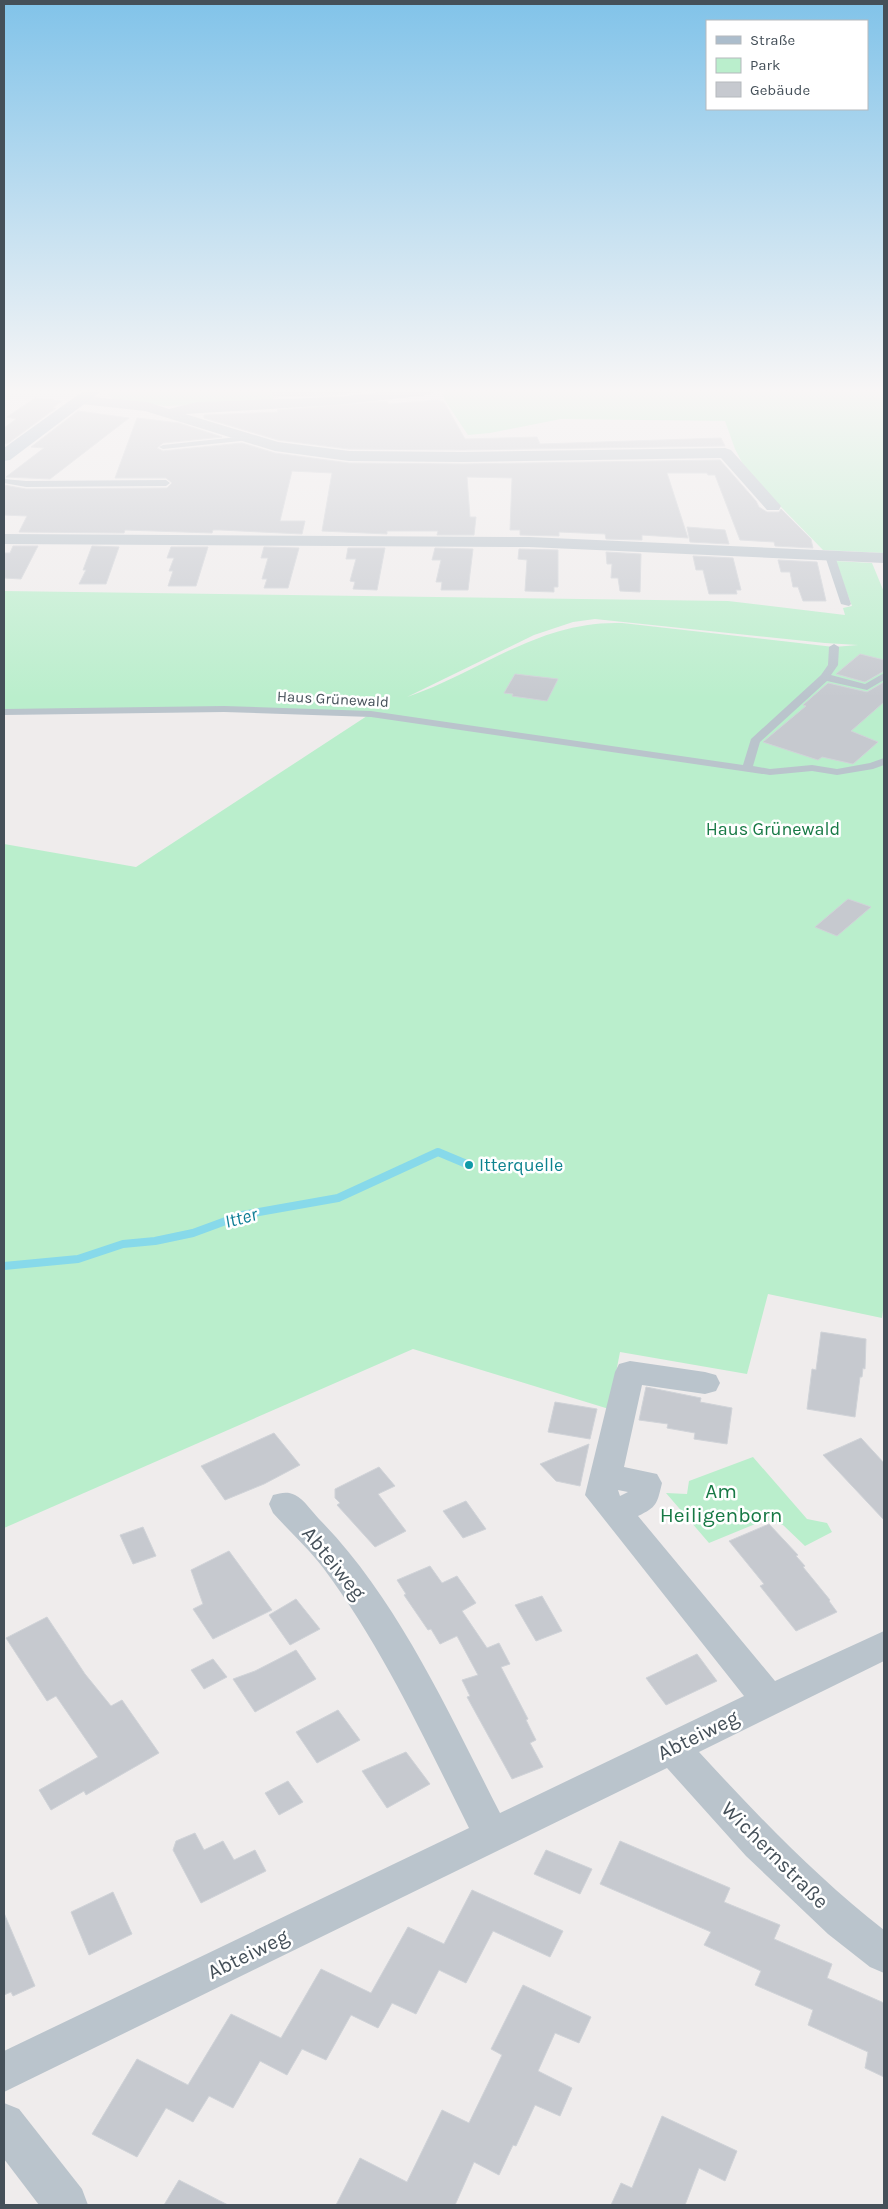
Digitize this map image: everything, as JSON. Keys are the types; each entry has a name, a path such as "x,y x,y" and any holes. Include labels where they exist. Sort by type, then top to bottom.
{"street":[{"path":"760,492 773,506"},
{"path":"4,539 529,542 884,558"},
{"path":"705,1383 630,1372 601,1495 769,1700"},
{"name":"Abteiweg","path":"285,1504 335,1558 366,1602 403,1663 492,1835"},
{"name":"Abteiweg","path":"4,2072 884,1645"},
{"name":"Wichernstraße","path":"672,1747 759,1844 842,1921 884,1954"},
{"path":"4,2124 66,2205"}],"lane":[{"path":"830,556 846,604"},
{"path":"748,768 755,742 824,677 833,665 834,647"},
{"path":"824,677 867,687 884,676"},
{"name":"Haus Grünewald","path":"4,712 224,709 371,714 770,772 812,768 837,772 873,766 884,761"}],"green space":[{"path":"767,492 884,492 884,553 823,550"},
{"path":"835,561 872,563 884,592 884,1303 882,1318 768,1294 747,1374 620,1352 609,1409 413,1349 4,1528 4,844 136,867 370,714 224,709 4,712 4,591 728,601 845,615 843,608 852,606","holes":["595,619 858,645 834,647 622,623 592,624 564,630 537,639 434,687 407,697 534,635 573,622"]},
{"name":"Am Heiligenborn","path":"753,1457 807,1519 827,1523 832,1532 805,1546 783,1525 765,1520 709,1543 666,1493 687,1494 689,1481"}],"building":[{"path":"4,492 287,492 280,521 305,521 302,534 220,530 213,530 212,533 125,530 124,533 19,532 27,516 4,515"},
{"path":"329,492 468,492 470,517 476,517 474,535 437,535 438,531 387,531 387,534 322,531"},
{"path":"511,492 673,492 688,538 642,535 642,540 606,539 605,534 559,532 559,536 520,535 520,530 510,530"},
{"path":"722,492 748,492 759,507 767,512 779,512 781,509 811,539 813,548 775,546 774,542 740,540"},
{"path":"687,527 725,530 729,544 690,542"},
{"path":"13,546 38,546 21,579 4,578 4,553 10,553"},
{"path":"92,546 119,547 106,584 79,584 86,570 83,570"},
{"path":"171,547 208,547 196,586 168,586 173,571 169,571 174,558 167,558"},
{"path":"264,547 299,548 288,588 264,588 267,579 262,579 268,558 261,558"},
{"path":"348,548 385,548 377,590 353,589 355,582 350,581 356,559 346,559"},
{"path":"435,548 473,549 468,590 441,590 442,582 436,582 441,560 432,560"},
{"path":"519,549 558,550 558,587 554,587 554,592 525,591 527,560 518,559"},
{"path":"606,552 641,554 640,592 620,591 618,578 611,578 612,564 607,564"},
{"path":"693,556 733,558 741,590 736,590 737,594 709,594 703,570 696,570"},
{"path":"778,560 817,562 826,601 803,601 798,587 793,587 790,572 781,572"},
{"path":"860,654 884,660 884,671 865,682 836,674"},
{"path":"515,674 558,679 547,701 504,693"},
{"path":"884,682 884,702 851,731 878,742 853,764 822,757 818,760 763,742 806,706 803,705 828,683 867,692"},
{"path":"848,899 871,907 837,936 815,927"},
{"path":"821,1332 866,1339 865,1369 863,1368 862,1377 860,1377 855,1417 807,1409 812,1369 816,1370"},
{"path":"646,1387 701,1398 700,1402 732,1408 727,1444 694,1439 695,1433 667,1428 668,1424 639,1420"},
{"path":"555,1402 597,1409 590,1439 548,1432"},
{"path":"274,1433 300,1465 264,1484 225,1500 201,1466"},
{"path":"861,1438 884,1463 884,1520 823,1455"},
{"path":"589,1444 580,1486 556,1481 540,1464"},
{"path":"379,1467 395,1486 378,1494 406,1531 375,1547 337,1505 340,1503 335,1498 335,1489"},
{"path":"466,1501 486,1529 463,1538 443,1511"},
{"path":"769,1524 798,1555 796,1556 805,1566 803,1567 830,1600 837,1612 796,1631 760,1586 764,1584 729,1541"},
{"path":"143,1527 156,1556 133,1564 120,1535"},
{"path":"229,1551 272,1610 213,1639 193,1609 203,1604 191,1570"},
{"path":"430,1566 442,1583 457,1576 476,1603 462,1611 487,1648 499,1643 510,1664 501,1667 528,1719 526,1720 536,1740 530,1743 543,1767 512,1779 467,1697 470,1696 462,1680 478,1675 457,1636 440,1644 431,1629 428,1630 404,1595 406,1594 397,1580"},
{"path":"542,1596 562,1631 536,1641 515,1605"},
{"path":"296,1599 320,1629 290,1645 269,1615"},
{"path":"47,1617 85,1674 111,1706 122,1700 159,1753 86,1795 84,1791 51,1810 39,1790 98,1757 56,1696 47,1701 6,1638"},
{"path":"296,1650 316,1679 255,1712 233,1679 255,1671"},
{"path":"697,1654 717,1681 666,1705 646,1678"},
{"path":"213,1659 227,1677 204,1689 191,1670"},
{"path":"338,1710 360,1740 317,1763 296,1732"},
{"path":"406,1752 430,1784 387,1808 362,1771"},
{"path":"288,1781 303,1802 279,1815 265,1793"},
{"path":"195,1833 204,1850 223,1841 234,1860 255,1850 266,1871 201,1903 173,1850 176,1841"},
{"path":"620,1841 730,1888 724,1902 780,1925 774,1939 832,1964 827,1978 884,2003 884,2077 865,2068 868,2052 808,2025 813,2010 755,1985 761,1971 704,1945 711,1932 600,1884"},
{"path":"546,1850 592,1869 580,1894 534,1874"},
{"path":"472,1890 563,1931 550,1957 493,1931 466,1983 439,1970 416,2014 392,2003 378,2028 351,2015 326,2060 302,2049 287,2075 260,2061 233,2108 209,2096 193,2122 166,2108 137,2157 92,2134 137,2059 188,2085 231,2014 281,2038 321,1969 371,1993 408,1927 444,1944"},
{"path":"113,1892 132,1934 89,1955 71,1912"},
{"path":"4,1913 35,1986 13,1996 11,1992 4,1995"},
{"path":"523,1985 591,2017 579,2043 555,2033 538,2071 572,2088 560,2116 535,2105 516,2146 513,2145 499,2175 474,2162 455,2205 336,2205 360,2158 407,2182 442,2110 469,2123 502,2055 491,2049"},
{"path":"662,2116 737,2151 725,2181 699,2168 685,2205 611,2205 621,2183 632,2188"},
{"path":"179,2180 228,2205 164,2205"}],"waterway":[{"name":"Itter","path":"4,1266 78,1259 123,1244 155,1241 193,1233 242,1215 338,1198 438,1152 469,1165"}],"place":[{"name":"Itterquelle","path":"469,1165"}]}
